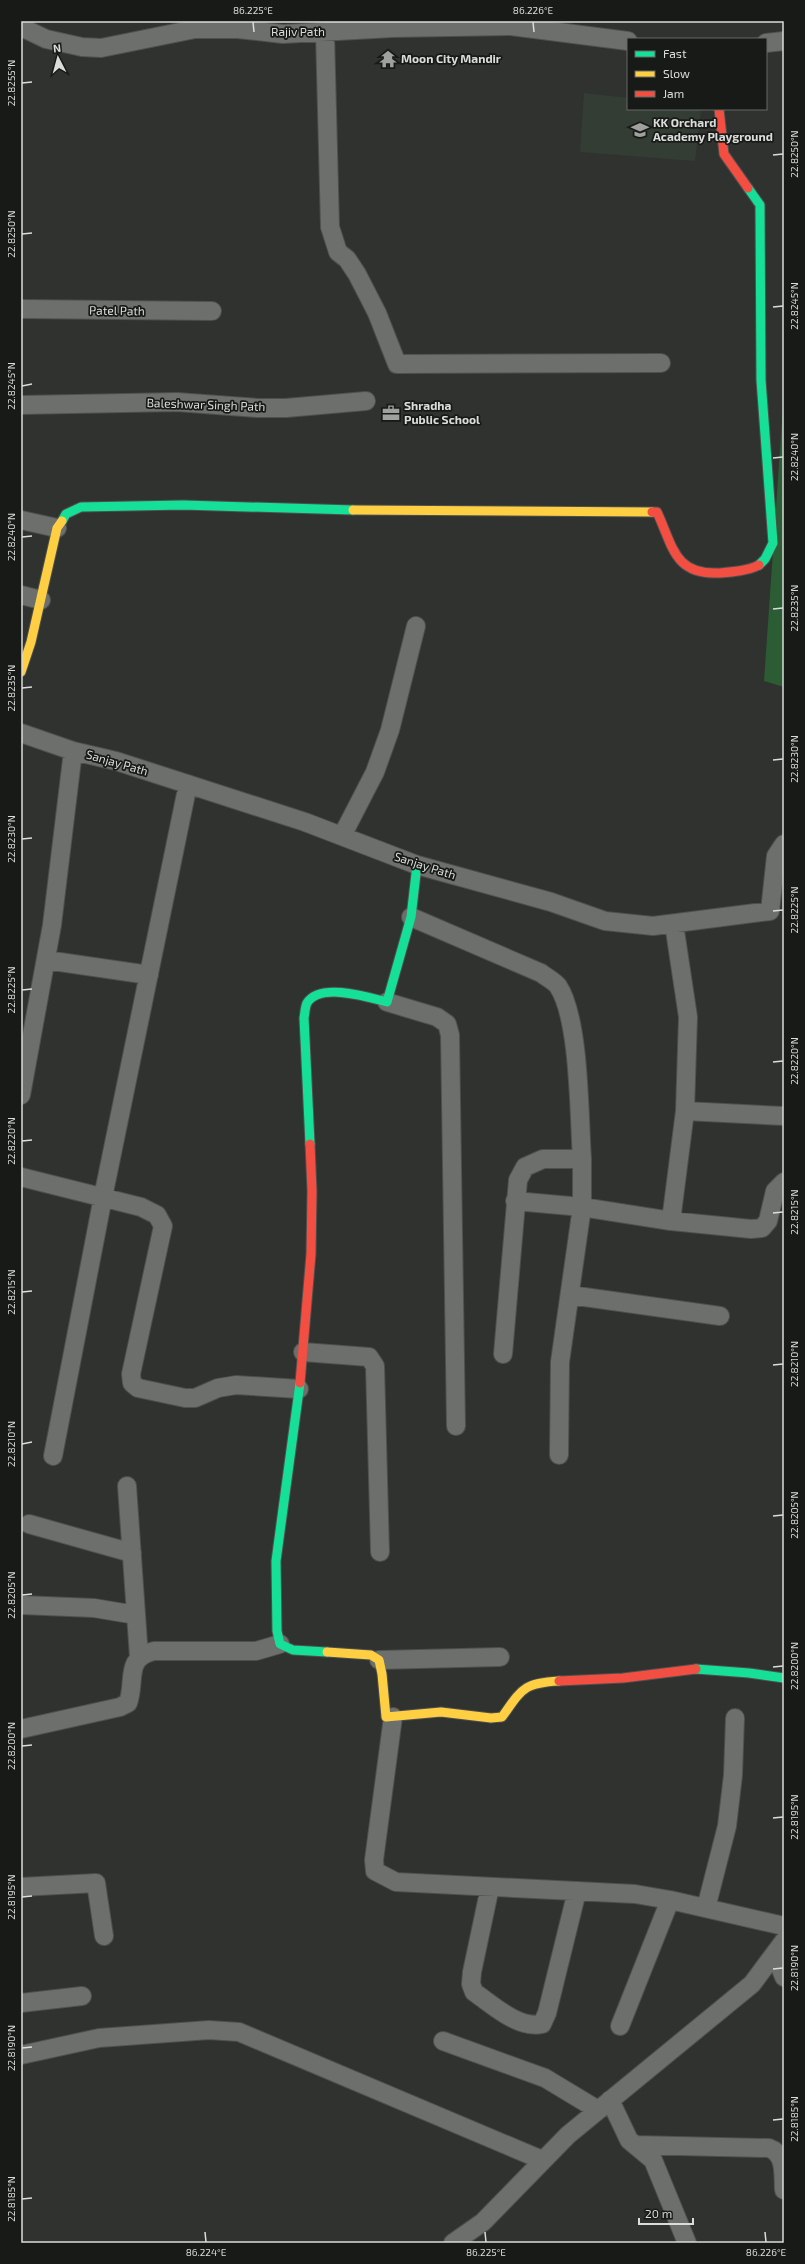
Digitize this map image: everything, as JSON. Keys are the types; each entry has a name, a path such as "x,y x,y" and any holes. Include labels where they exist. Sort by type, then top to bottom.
{"street":[{"name":"Rajiv Path","path":"21,27 46,39 82,47 101,48 194,25 283,34 329,27 392,28 511,23 627,41"},
{"path":"329,27 330,226 338,252 347,259 357,274 377,313 397,364 661,363"},
{"path":"767,43 784,41"},
{"path":"21,672 31,642 57,528 66,514 81,507 183,505 339,510 657,512 677,556 691,570 713,575 758,566 767,557 772,543 761,380 760,205 724,154 719,110"},
{"name":"Patel Path","path":"21,309 212,311"},
{"name":"Baleshwar Singh Path","path":"21,405 176,402 258,408 286,408 366,401"},
{"path":"21,520 57,528"},
{"path":"21,595 41,600"},
{"path":"342,836 375,772 390,730 416,626"},
{"name":"Sanjay Path","path":"21,733 73,751 116,761 305,822 418,865 550,902 606,921 653,926 777,911 776,856 784,844"},
{"path":"21,1095 46,960 73,751"},
{"path":"52,1456 103,1197 188,784"},
{"path":"387,1002 410,917 418,865"},
{"path":"410,917 541,973 557,985 566,1009 573,1036 582,1159 582,1207 560,1362 559,1455"},
{"path":"671,1221 685,1111 688,1017 674,924"},
{"path":"46,960 149,975"},
{"path":"280,1644 277,1631 276,1561 299,1389 311,1246 312,1191 304,1018 307,1002 317,994 331,992 387,1002 437,1017 447,1024 450,1035 456,1426"},
{"path":"685,1111 784,1116"},
{"path":"503,1354 518,1180 525,1167 543,1159 582,1159"},
{"path":"21,1177 103,1197 146,1210 157,1215 163,1226 130,1374 132,1383 135,1386 138,1388 185,1398 195,1398 218,1388 236,1384 299,1389"},
{"path":"515,1201 582,1207 671,1221 751,1229 762,1228 768,1221 775,1191 784,1182"},
{"path":"570,1295 720,1316"},
{"path":"303,1352 369,1357 375,1366 380,1552"},
{"path":"21,1729 120,1708 128,1703 132,1692 132,1669 139,1657 127,1486"},
{"path":"29,1524 132,1553"},
{"path":"21,1606 94,1608 136,1615"},
{"path":"139,1657 154,1651 256,1651 280,1644 293,1650 371,1655 379,1660 500,1657"},
{"path":"379,1660 383,1670 383,1704 386,1717 441,1712 491,1718 502,1716 522,1689 542,1682 623,1678 689,1669 749,1673 784,1678"},
{"path":"393,1717 374,1860 375,1871 396,1882 635,1894 670,1900 784,1926"},
{"path":"706,1908 727,1826 733,1775 735,1718"},
{"path":"21,1887 96,1883 104,1936"},
{"path":"490,1886 472,1972 471,1984 474,1992 518,2021 533,2026 542,2024 546,2013 577,1891"},
{"path":"620,2026 670,1900"},
{"path":"779,1948 784,1977"},
{"path":"453,2243 483,2222 568,2135 752,1984 779,1948"},
{"path":"21,2003 82,1996"},
{"path":"21,2055 98,2038 209,2030 239,2032 542,2160"},
{"path":"443,2041 545,2078 604,2105 635,2145 653,2160 687,2243"},
{"path":"635,2145 769,2148 779,2153 781,2158 784,2190"}],"shaded area":[{"name":"KK Orchard Academy Playground","path":"584,93 627,98 627,110 701,110 695,161 580,152"}],"green space":[{"path":"784,392 784,687 764,681"}],"traffic: fast":[{"path":"748,188 760,205 761,380 773,543 765,559 759,565"},
{"path":"62,521 66,514 81,507 183,505 353,510"},
{"path":"310,1144 304,1018 306,1005 313,997 322,993 333,992 368,997 387,1002 411,917 417,865"},
{"path":"300,1383 276,1561 277,1631 280,1644 293,1650 327,1652"},
{"path":"696,1669 749,1673 784,1678"}],"traffic: slow":[{"path":"353,510 652,512"},
{"path":"21,672 31,642 57,528 62,521"},
{"path":"327,1652 371,1655 379,1660 382,1674 386,1717 441,1712 491,1718 502,1717 524,1689 538,1684 559,1681"}],"traffic: jam":[{"path":"719,110 724,154 748,188"},
{"path":"652,512 657,512 677,556 684,564 693,569 704,572 719,573 734,572 759,565"},
{"path":"300,1383 311,1254 312,1191 310,1144"},
{"path":"559,1681 623,1678 696,1669"}],"place":[{"name":"Moon City Mandir","path":"388,59"},
{"name":"KK Orchard Academy Playground","path":"640,130"},
{"name":"Shradha Public School","path":"391,413"}]}
